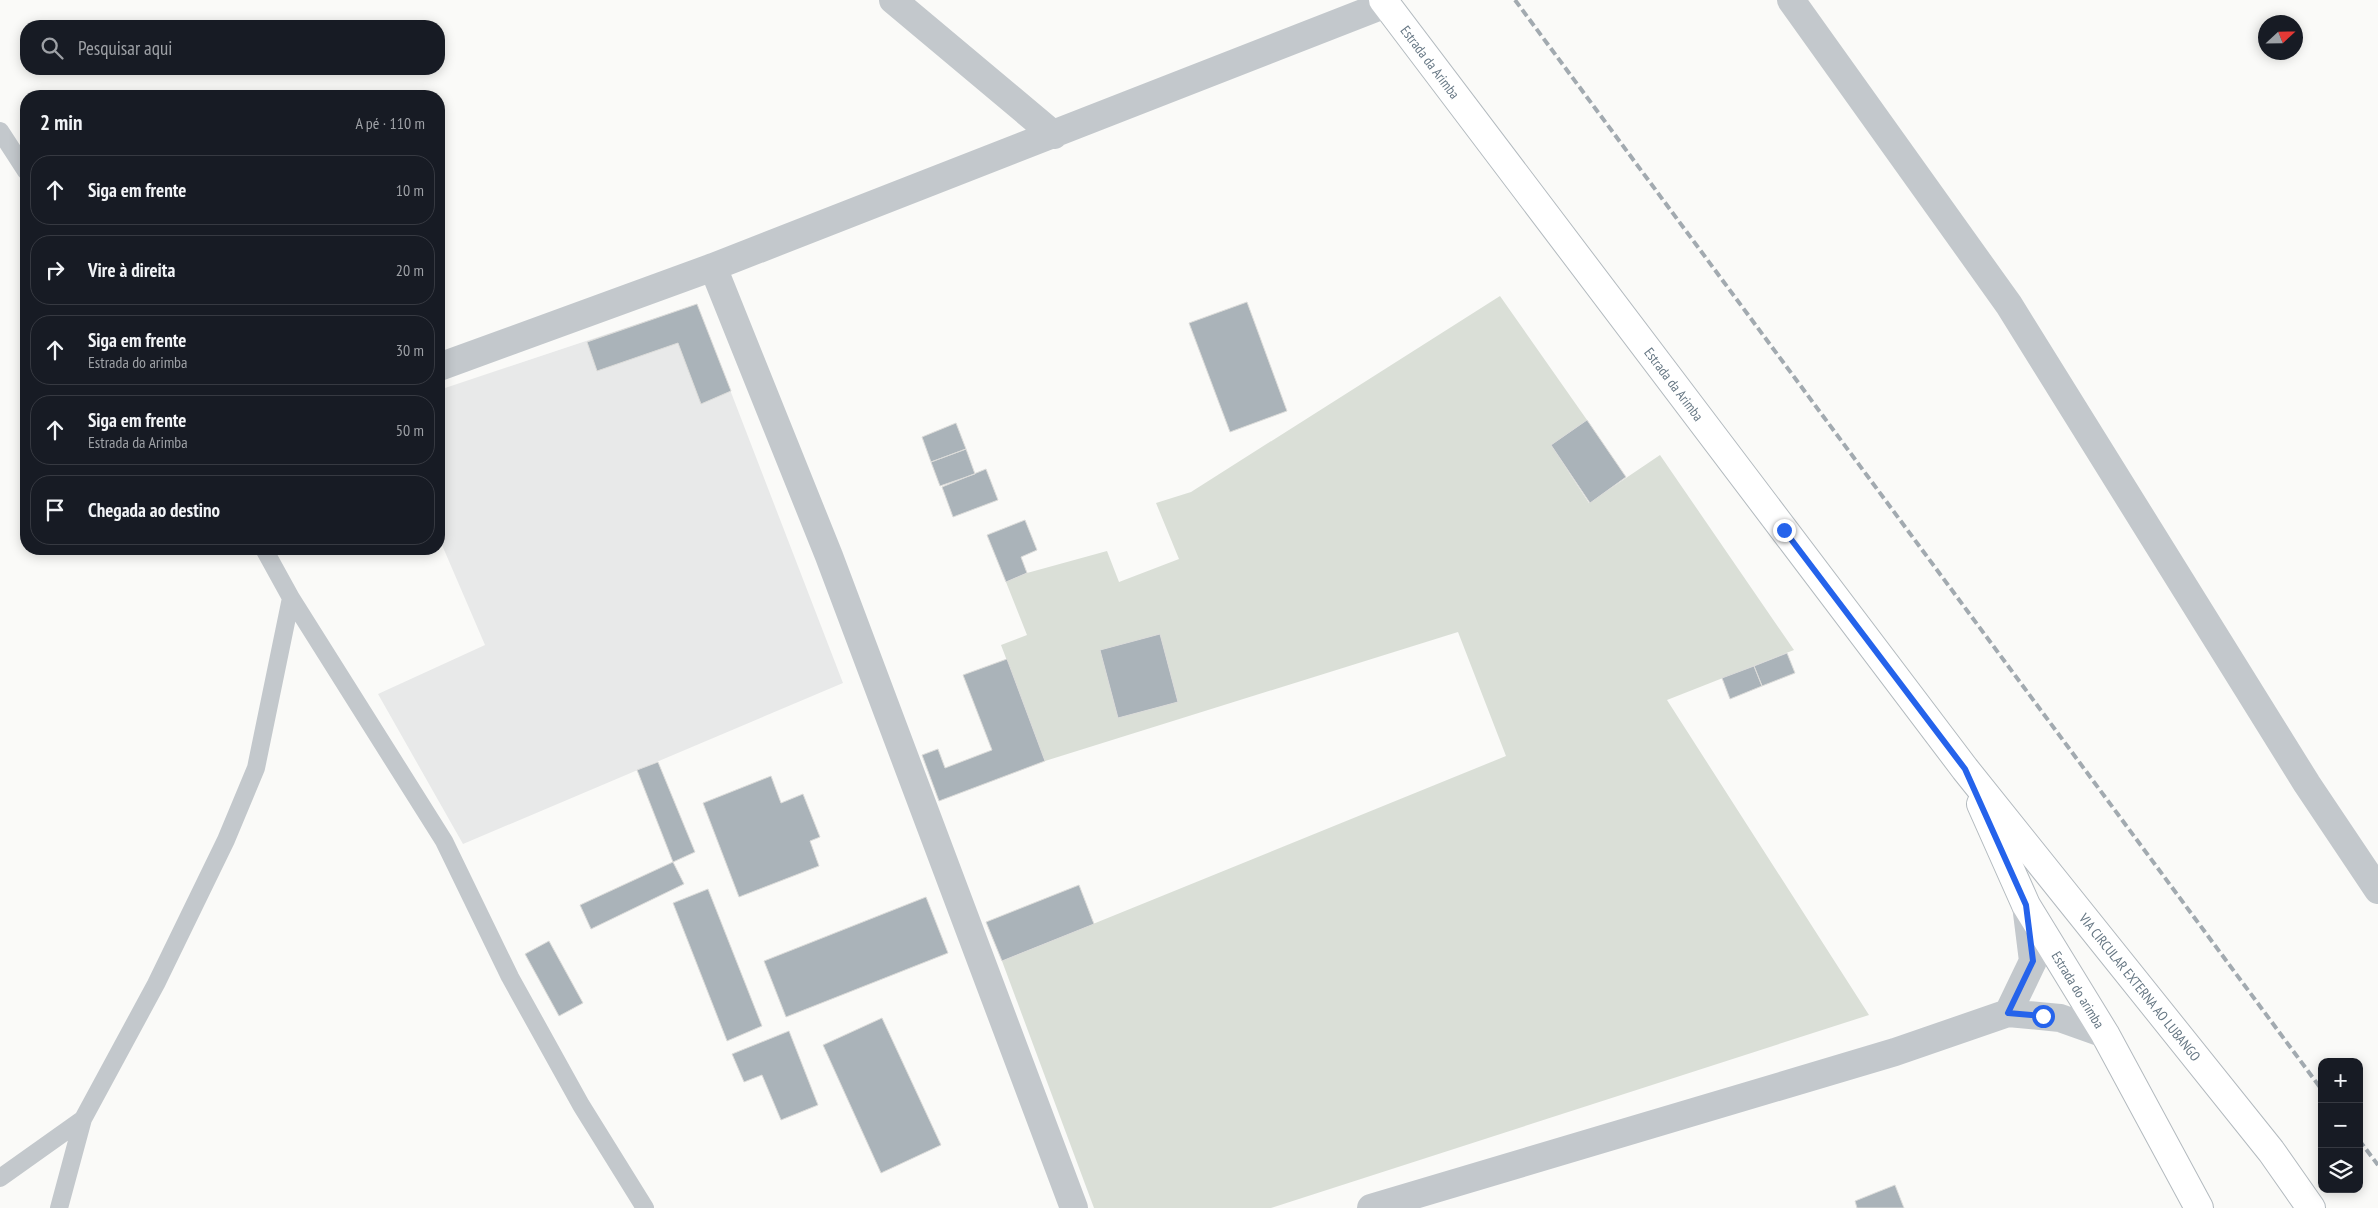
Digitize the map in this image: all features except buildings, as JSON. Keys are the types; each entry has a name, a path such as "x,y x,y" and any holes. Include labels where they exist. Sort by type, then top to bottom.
{"main road":[{"name":"Estrada da Arimba","path":"1385,2 1965,769"},
{"name":"Estrada do arimba","path":"1965,769 2026,905 2105,1034 2199,1208"},
{"name":"VIA CIRCULAR EXTERNA AO LUBANGO","path":"1965,769 2271,1151 2311,1208"}],"street":[{"path":"893,0 1054,135"},
{"path":"1791,0 2009,305 2307,784 2378,890"},
{"path":"445,365 713,266 1054,135 1385,2"},
{"path":"713,266 829,556 1074,1208"},
{"path":"2008,1013 2033,961 2026,905"},
{"path":"1371,1208 1895,1052 2008,1013 2060,1018 2105,1034"}],"lane":[{"path":"0,131 20,162"},
{"path":"267,555 292,598 444,841 510,977 581,1105 645,1208"},
{"path":"59,1208 83,1118 156,984 226,840 256,768 292,598"},
{"path":"0,1178 83,1118"}],"shaded area":[{"path":"1500,296 1587,420 1551,445 1589,503 1660,455 1794,650 1667,700 1869,1015 1271,1208 1094,1208 1002,961 1506,756 1458,632 1045,761 1001,645 1027,635 1006,582 1027,573 1107,551 1119,582 1179,559 1156,503 1191,492","holes":["1160,634 1178,702 1118,718 1100,650"]},
{"path":"697,304 843,683 463,844 378,694 485,645 445,552 445,388"}],"railway":[{"path":"1515,0 2318,1085"},
{"path":"2363,1145 2378,1165"}],"route":[{"path":"1784,530 1965,769 2026,905 2033,961 2008,1013 2043,1016"}]}
